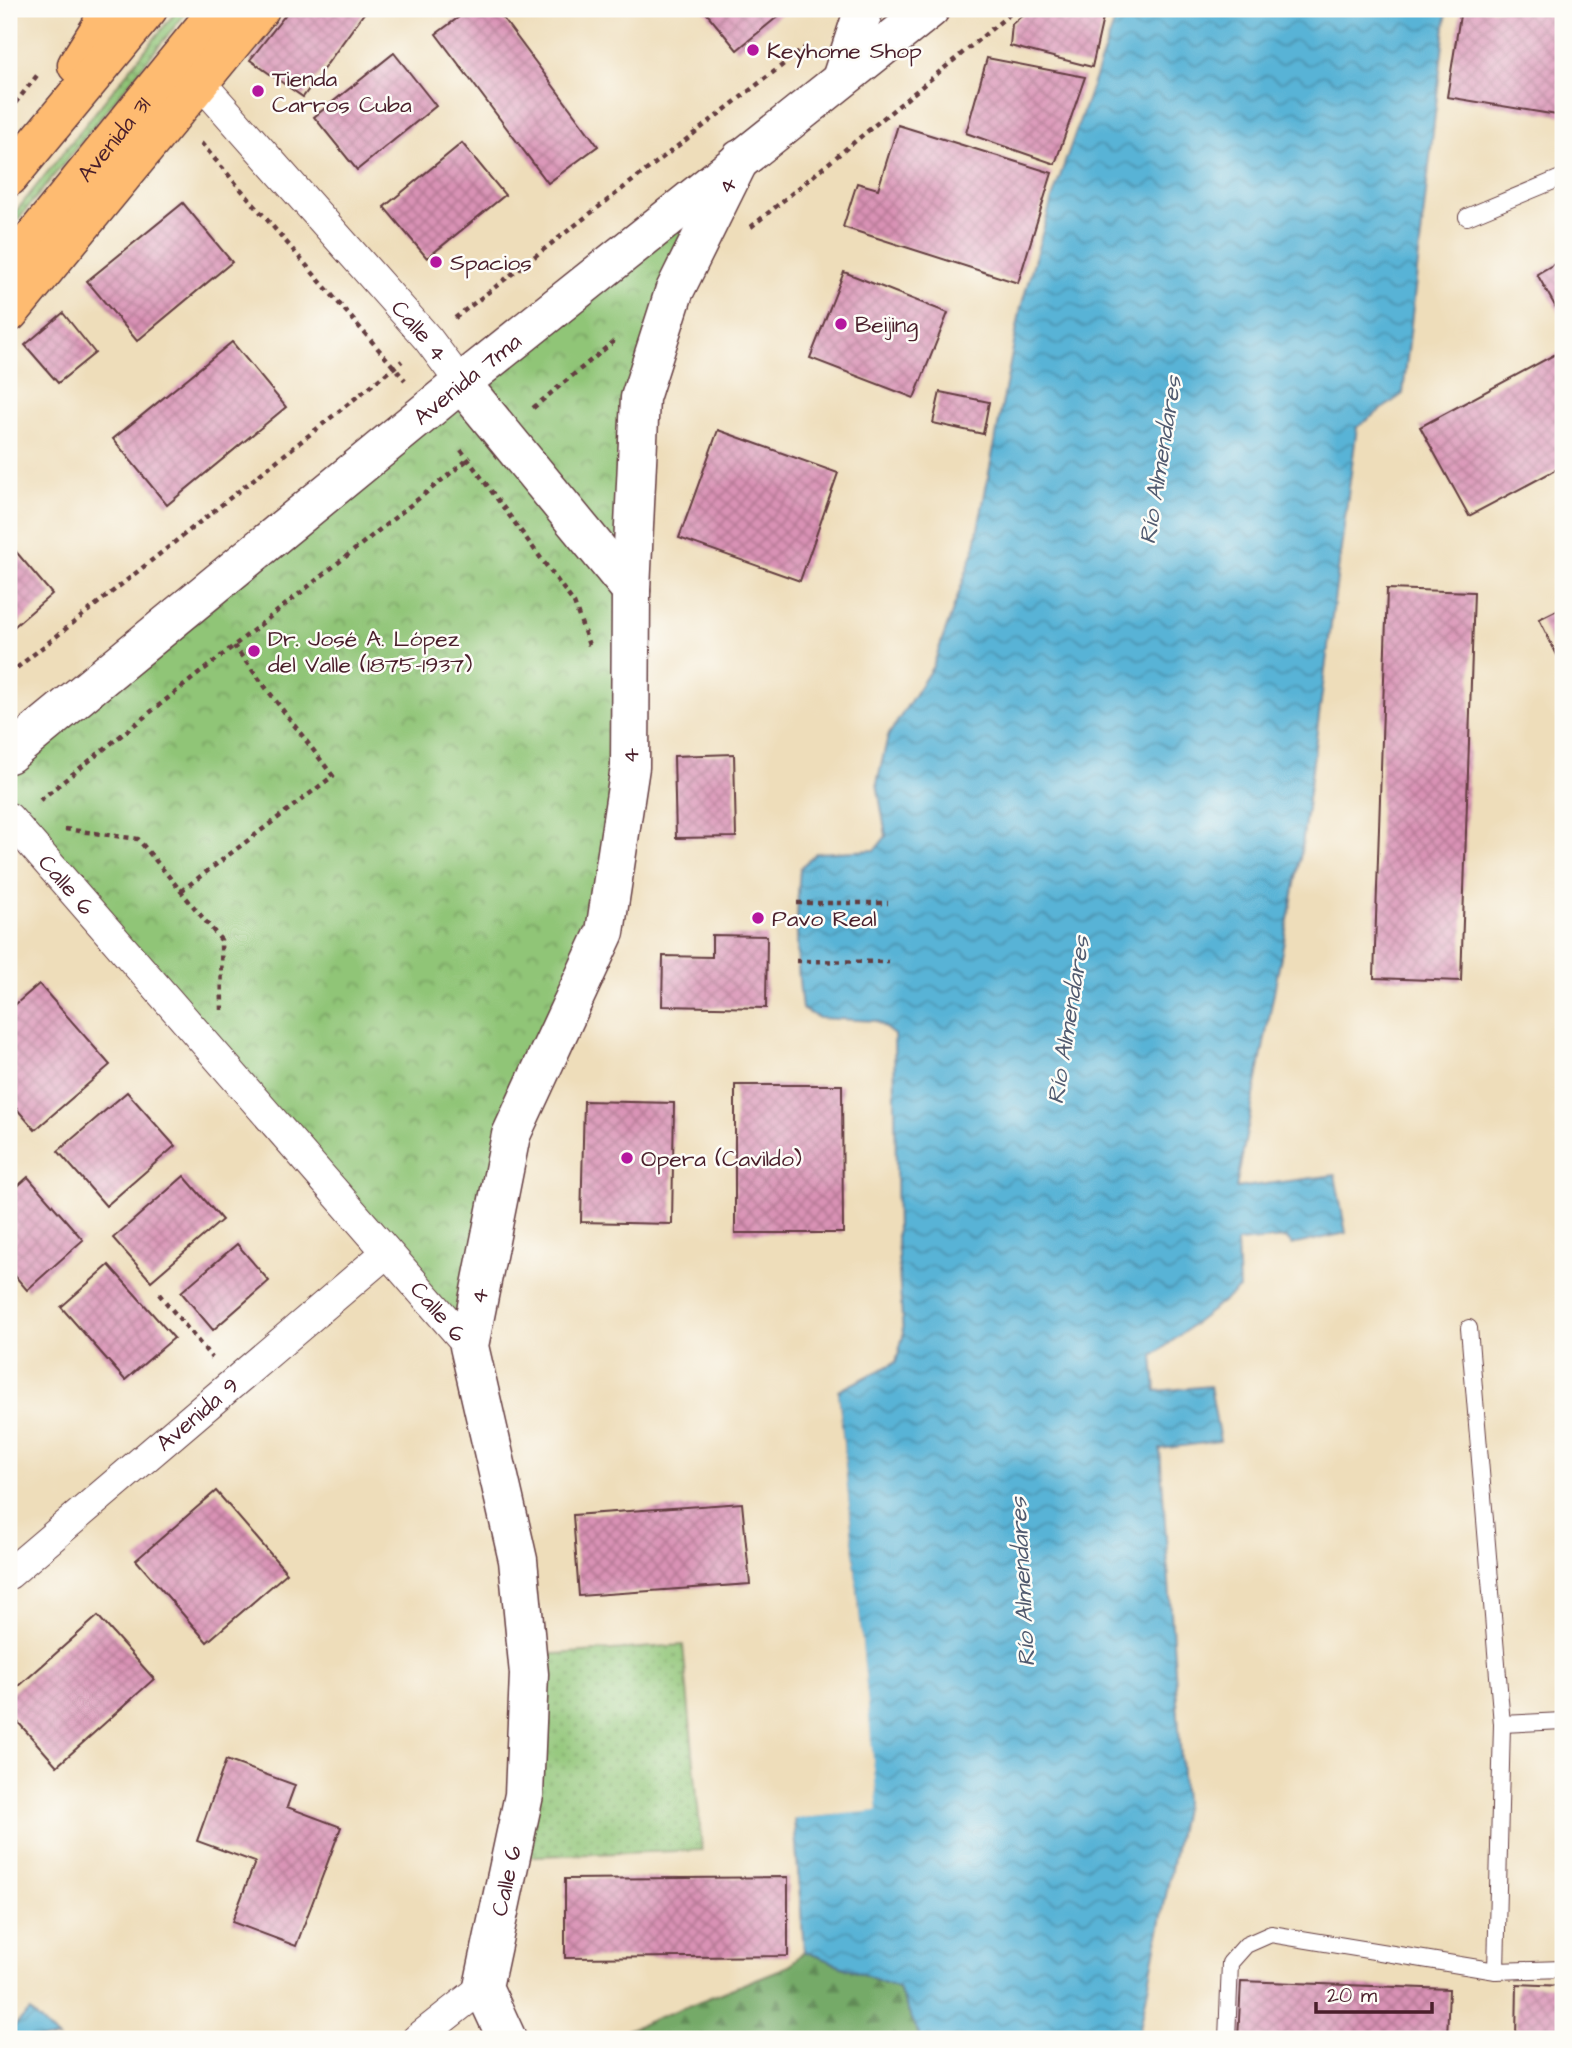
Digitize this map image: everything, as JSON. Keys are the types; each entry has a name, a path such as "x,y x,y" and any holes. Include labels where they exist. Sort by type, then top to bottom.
{"main road":[{"path":"9,176 99,30 108,9"},
{"path":"9,176 148,9"},
{"name":"Avenida 31","path":"9,268 219,9"},
{"path":"9,313 260,9"}],"street":[{"path":"841,79 864,9"},
{"name":"Avenida 7ma","path":"9,754 461,383 929,9"},
{"name":"Calle 4","path":"200,82 428,339 631,590"},
{"name":"4","path":"468,1346 511,1135 605,932 630,767 631,590 640,398 674,292 740,159"},
{"name":"Calle 6","path":"10,820 468,1346 518,1560 529,1674 524,1795 483,1987"},
{"name":"Avenida 9","path":"9,1574 386,1253"},
{"path":"417,2039 483,1987 507,2039"}],"lane":[{"path":"1467,217 1563,177"},
{"path":"1469,1328 1502,1724 1496,1970"},
{"path":"1502,1724 1563,1721"},
{"path":"1227,2039 1230,1964 1246,1945 1271,1934 1496,1970 1563,1969"}],"path":[{"path":"9,674 428,339 811,43"},
{"path":"199,141 429,409 574,603 590,648"},
{"path":"181,891 333,776 234,646"},
{"path":"10,820 138,839 221,940 224,1066"},
{"path":"797,903 888,903"},
{"path":"796,961 889,962"},
{"path":"159,1294 233,1382"}],"green space":[{"path":"178,9 189,9 9,231 9,220"},
{"path":"740,159 640,398 605,932 511,1135 469,1346 9,818 9,754"},
{"path":"683,1645 702,1850 510,1857 527,1656"},
{"path":"804,1951 898,1988 921,2039 604,2039 789,1966"}],"water":[{"name":"Río Almendares","path":"1119,9 1447,9 1403,394 1357,427 1301,853 1236,1188 1335,1175 1346,1233 1292,1245 1286,1238 1237,1242 1239,1289 1153,1356 1156,1391 1210,1386 1220,1441 1160,1449 1184,1803 1138,2039 921,2039 898,1988 804,1951 794,1818 877,1810 838,1391 896,1362 903,1336 897,1239 894,1035 876,1021 819,1018 802,1009 797,938 800,868 816,853 875,850 886,836 877,783 888,736 933,666 974,550 1021,307 1052,199"},
{"path":"30,2011 58,2039 9,2039 9,2032"}],"pier":[{"path":"838,1391 878,1811 790,1819 793,1815 874,1807 834,1392"}],"building":[{"path":"290,9 367,9 303,97 250,60"},
{"path":"470,9 496,9 598,146 548,183 436,34"},
{"path":"703,9 787,9 737,50"},
{"path":"1030,9 1105,9 1092,67 1010,46 1012,24"},
{"path":"1461,9 1563,9 1563,116 1447,97"},
{"path":"394,53 436,106 357,170 314,117"},
{"path":"987,58 1085,77 1055,164 966,133"},
{"path":"898,125 1052,173 1018,283 843,227 857,183 878,189"},
{"path":"462,143 505,195 427,258 384,207"},
{"path":"183,203 232,262 137,341 87,281"},
{"path":"1563,259 1563,320 1537,274"},
{"path":"844,272 948,313 914,398 810,358"},
{"path":"63,313 95,353 58,383 25,345"},
{"path":"232,342 286,407 167,505 113,439"},
{"path":"1563,350 1563,466 1469,516 1420,427"},
{"path":"940,392 989,402 983,434 933,423"},
{"path":"718,430 838,473 800,581 679,538"},
{"path":"12,547 52,594 9,631 9,550"},
{"path":"1387,589 1474,592 1461,981 1374,978"},
{"path":"1563,607 1563,667 1539,619"},
{"path":"734,754 736,837 676,838 674,756"},
{"path":"712,935 767,936 766,1008 662,1006 663,956 712,957"},
{"path":"39,984 110,1065 35,1130 9,1100 9,1010"},
{"path":"735,1085 842,1085 843,1233 735,1233"},
{"path":"127,1092 175,1146 106,1206 58,1151"},
{"path":"584,1101 674,1103 672,1224 581,1222"},
{"path":"184,1176 222,1220 151,1281 113,1238"},
{"path":"28,1177 83,1240 27,1290 9,1269 9,1194"},
{"path":"237,1244 269,1281 213,1330 181,1292"},
{"path":"109,1265 174,1338 125,1380 61,1307"},
{"path":"216,1491 287,1573 207,1642 136,1560"},
{"path":"742,1503 750,1584 579,1596 573,1515"},
{"path":"98,1616 154,1679 57,1766 9,1712 9,1695"},
{"path":"226,1760 295,1785 287,1807 341,1827 296,1946 232,1922 255,1862 197,1841"},
{"path":"788,1877 788,1956 565,1958 565,1879"},
{"path":"1241,1981 1449,1989 1447,2039 1238,2039"},
{"path":"1517,1984 1563,1986 1563,2039 1516,2039"}],"place":[{"name":"Keyhome Shop","path":"753,50"},
{"name":"Tienda Carros Cuba","path":"258,91"},
{"name":"Spacios","path":"436,262"},
{"name":"Beijing","path":"841,324"},
{"name":"Dr. José A. López del Valle (1875-1937)","path":"254,651"},
{"name":"Pavo Real","path":"758,918"},
{"name":"Opera (Cavildo)","path":"627,1158"}]}
